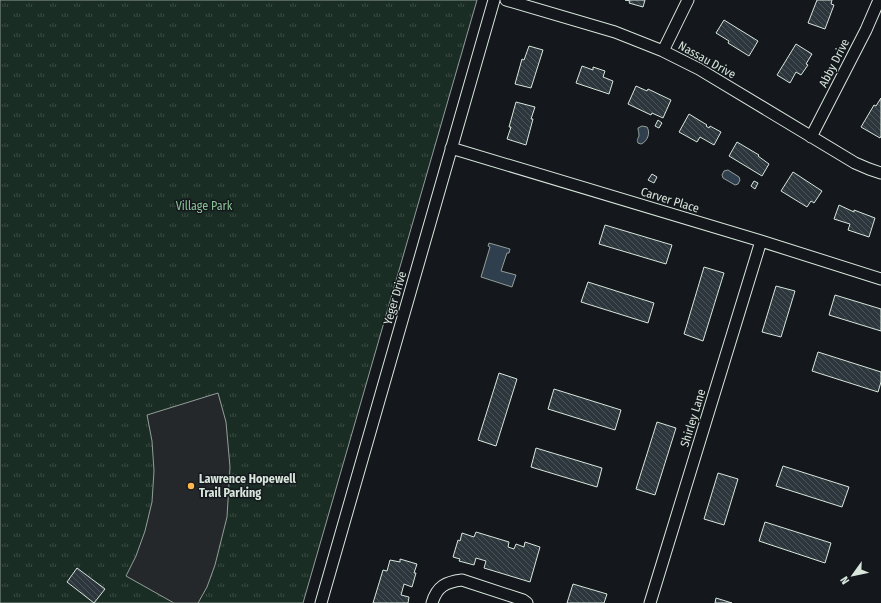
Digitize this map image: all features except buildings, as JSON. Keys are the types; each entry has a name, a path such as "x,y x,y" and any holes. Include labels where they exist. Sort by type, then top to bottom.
{"street":[{"name":"Yeger Drive","path":"321,603 494,0"},
{"name":"Nassau Drive","path":"506,0 615,32 663,51 699,69 855,163 881,173"},
{"path":"663,51 688,0"},
{"name":"Abby Drive","path":"811,136 866,30 879,0"},
{"name":"Carver Place","path":"451,148 761,241 881,279"},
{"name":"Shirley Lane","path":"650,603 761,241"},
{"path":"432,603 436,593 443,586 452,581 462,580 523,600 527,603"}],"green space":[{"name":"Village Park","path":"0,0 477,0 303,603 0,603"}],"shaded area":[{"name":"Lawrence Hopewell Trail Parking","path":"218,393 226,422 230,467 227,517 215,565 207,587 198,603 174,603 126,576 136,556 145,531 152,502 154,471 152,441 147,415"}],"water":[{"path":"642,126 647,127 649,132 647,139 641,144 637,142 637,140 639,135 638,128"},
{"path":"728,170 739,177 740,180 738,184 735,185 723,178 722,175 724,171"},
{"path":"489,243 510,249 509,253 507,253 501,271 516,275 512,287 481,277 490,247 488,246"}],"place":[{"name":"Lawrence Hopewell Trail Parking","path":"191,486"}]}
